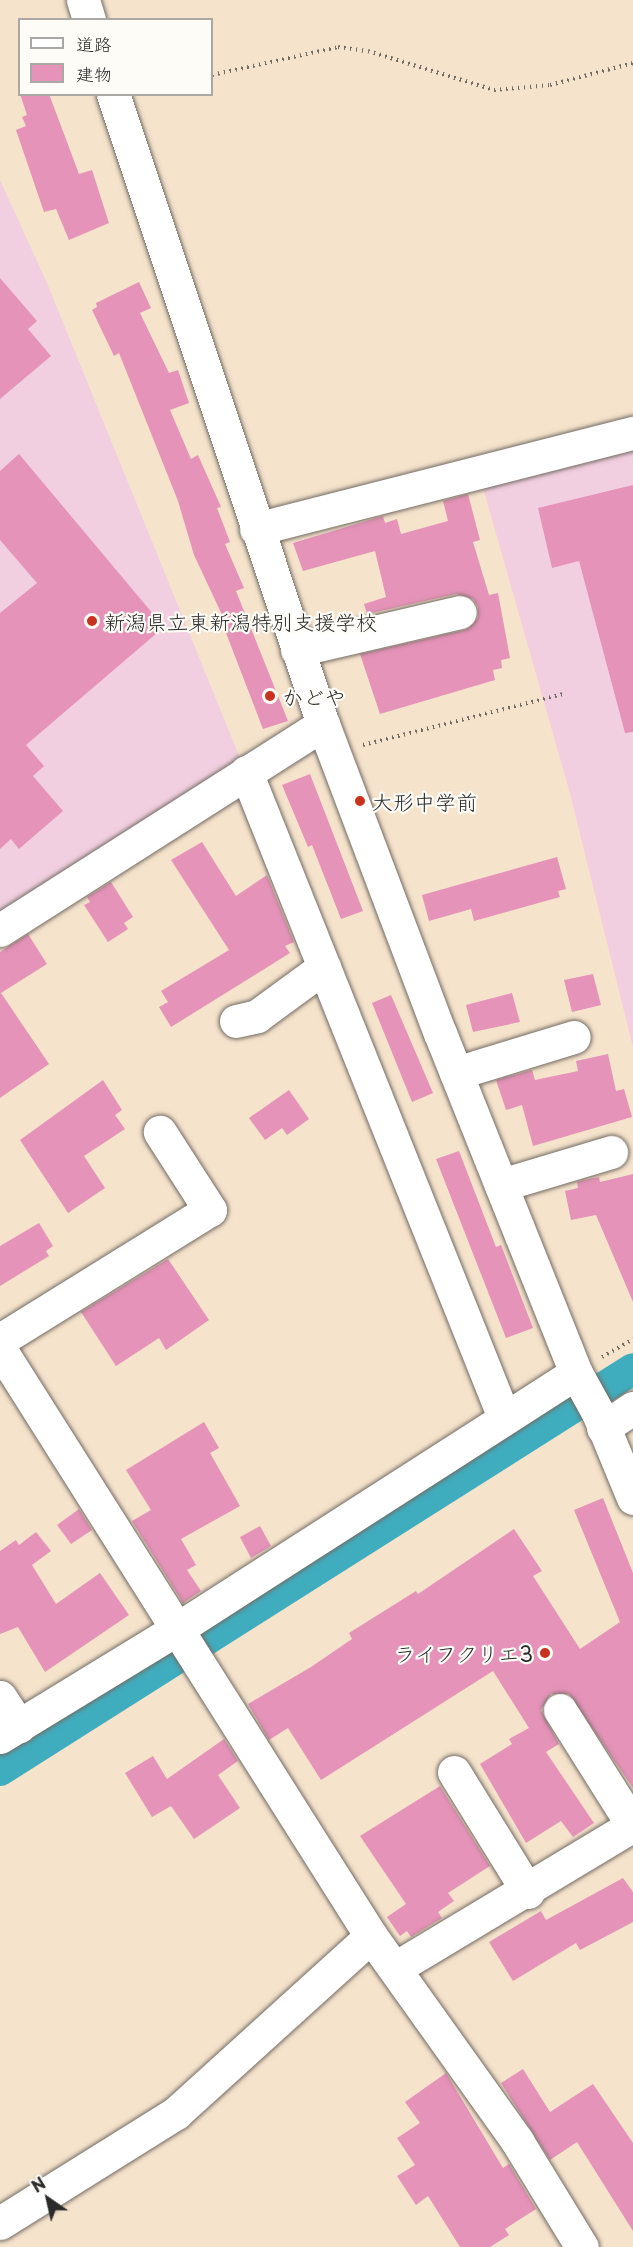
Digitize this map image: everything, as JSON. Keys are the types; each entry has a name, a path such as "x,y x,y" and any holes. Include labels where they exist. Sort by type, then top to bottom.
{"street":[{"path":"83,0 88,18"},
{"path":"114,96 256,529 328,738 456,1073 580,1378 601,1421 633,1498"},
{"path":"256,529 633,433"},
{"path":"297,650 460,612"},
{"path":"0,930 246,772 328,738"},
{"path":"246,772 499,1405"},
{"path":"236,1021 257,1016 324,967"},
{"path":"456,1073 574,1037"},
{"path":"0,1340 210,1210 160,1132"},
{"path":"501,1185 611,1152"},
{"path":"0,1349 371,1936 397,1967 517,2141 582,2247"},
{"path":"0,1696 9,1732 580,1378"},
{"path":"601,1421 633,1408"},
{"path":"397,1967 528,1892 633,1826 560,1710"},
{"path":"454,1772 528,1892"},
{"path":"0,2223 176,2113 371,1936"}],"path":[{"path":"213,75 338,47 368,51 494,90 550,85 633,63"},
{"path":"328,738 563,694"}],"shaded area":[{"name":"新潟県立東新潟特別支援学校","path":"0,180 47,283 242,763 0,919"},
{"path":"633,450 633,1047 569,790 483,488"}],"building":[{"path":"21,96 50,96 79,174 92,170 109,223 69,240 56,209 44,212 16,130 26,126 22,117 27,115"},
{"path":"0,278 37,321 28,329 51,356 0,399"},
{"path":"139,282 151,308 140,313 169,373 178,370 189,403 170,410 191,459 198,455 221,507 217,508 230,542 225,544 244,588 236,591 288,721 263,729 221,620 224,619 194,555 178,501 119,353 114,356 92,310 97,307 96,303"},
{"path":"19,454 164,627 26,745 44,766 33,776 63,811 19,849 11,839 0,849 0,613 37,583 0,540 0,471"},
{"path":"633,485 633,732 625,733 579,561 552,568 538,508"},
{"path":"468,494 480,540 473,542 489,595 498,593 510,658 501,660 502,668 493,670 495,680 380,714 360,654 465,630 478,618 478,607 473,599 456,594 367,614 364,604 386,597 375,551 303,571 293,543 383,516 385,523 397,519 401,534 448,521 443,501"},
{"path":"310,774 363,911 341,919 312,845 308,847 282,785"},
{"path":"202,842 236,896 267,875 294,942 285,946 290,953 171,1027 159,1007 168,1002 161,991 229,950 171,860"},
{"path":"557,857 566,889 558,891 560,897 474,921 471,909 429,921 422,895"},
{"path":"111,882 133,917 124,923 128,929 108,942 84,905 90,902 87,897"},
{"path":"28,934 47,964 1,993 49,1064 0,1098 0,952"},
{"path":"593,974 601,1005 572,1012 564,980"},
{"path":"512,993 520,1022 473,1032 466,1005"},
{"path":"391,995 433,1093 412,1102 372,1003"},
{"path":"608,1054 616,1091 624,1089 632,1117 533,1146 522,1105 506,1110 496,1080 532,1070 535,1080 578,1071 576,1061"},
{"path":"103,1080 122,1110 115,1115 125,1129 84,1156 105,1188 68,1213 20,1140"},
{"path":"289,1090 309,1119 287,1135 282,1128 265,1140 249,1118"},
{"path":"459,1151 496,1247 501,1245 533,1328 506,1338 436,1159"},
{"path":"633,1174 633,1302 596,1215 571,1220 565,1191 578,1188 577,1182 584,1180 599,1177 600,1182"},
{"path":"39,1223 53,1246 46,1251 49,1256 0,1286 0,1246"},
{"path":"168,1259 209,1320 166,1350 159,1338 116,1366 81,1312"},
{"path":"204,1422 219,1448 210,1453 240,1506 181,1539 196,1565 187,1570 201,1591 183,1603 132,1521 151,1510 126,1470"},
{"path":"603,1498 633,1573 633,1788 569,1694 551,1694 541,1710 559,1744 546,1752 594,1823 573,1837 561,1821 526,1843 480,1764 512,1744 509,1739 529,1728 493,1671 321,1780 288,1728 269,1740 248,1704 311,1667 352,1639 349,1633 416,1591 418,1594 514,1529 542,1571 533,1576 580,1649 620,1622 574,1510"},
{"path":"79,1509 92,1530 71,1544 57,1525"},
{"path":"260,1526 271,1546 251,1558 240,1537"},
{"path":"36,1532 51,1551 32,1565 56,1604 100,1573 129,1615 45,1672 18,1627 0,1634 0,1551 16,1540 19,1545"},
{"path":"224,1739 238,1761 218,1775 240,1808 194,1839 171,1806 152,1817 125,1773 153,1756 167,1779"},
{"path":"440,1786 490,1866 448,1893 454,1901 438,1912 442,1918 411,1937 407,1931 400,1936 387,1917 406,1904 360,1836"},
{"path":"623,1878 633,1892 633,1922 580,1950 576,1943 513,1981 489,1942 541,1911 546,1920"},
{"path":"523,2069 550,2112 593,2084 633,2143 633,2231 577,2142 550,2160 501,2083"},
{"path":"446,2073 503,2168 509,2164 536,2209 505,2229 509,2235 490,2247 460,2247 428,2196 416,2205 397,2176 415,2165 397,2138 420,2123 405,2102"}],"waterway":[{"path":"0,1770 633,1369"}],"place":[{"name":"新潟県立東新潟特別支援学校","path":"92,621"},
{"name":"かどや","path":"270,696"},
{"name":"大形中学前","path":"360,801"},
{"name":"ライフクリエ3","path":"545,1653"}]}
